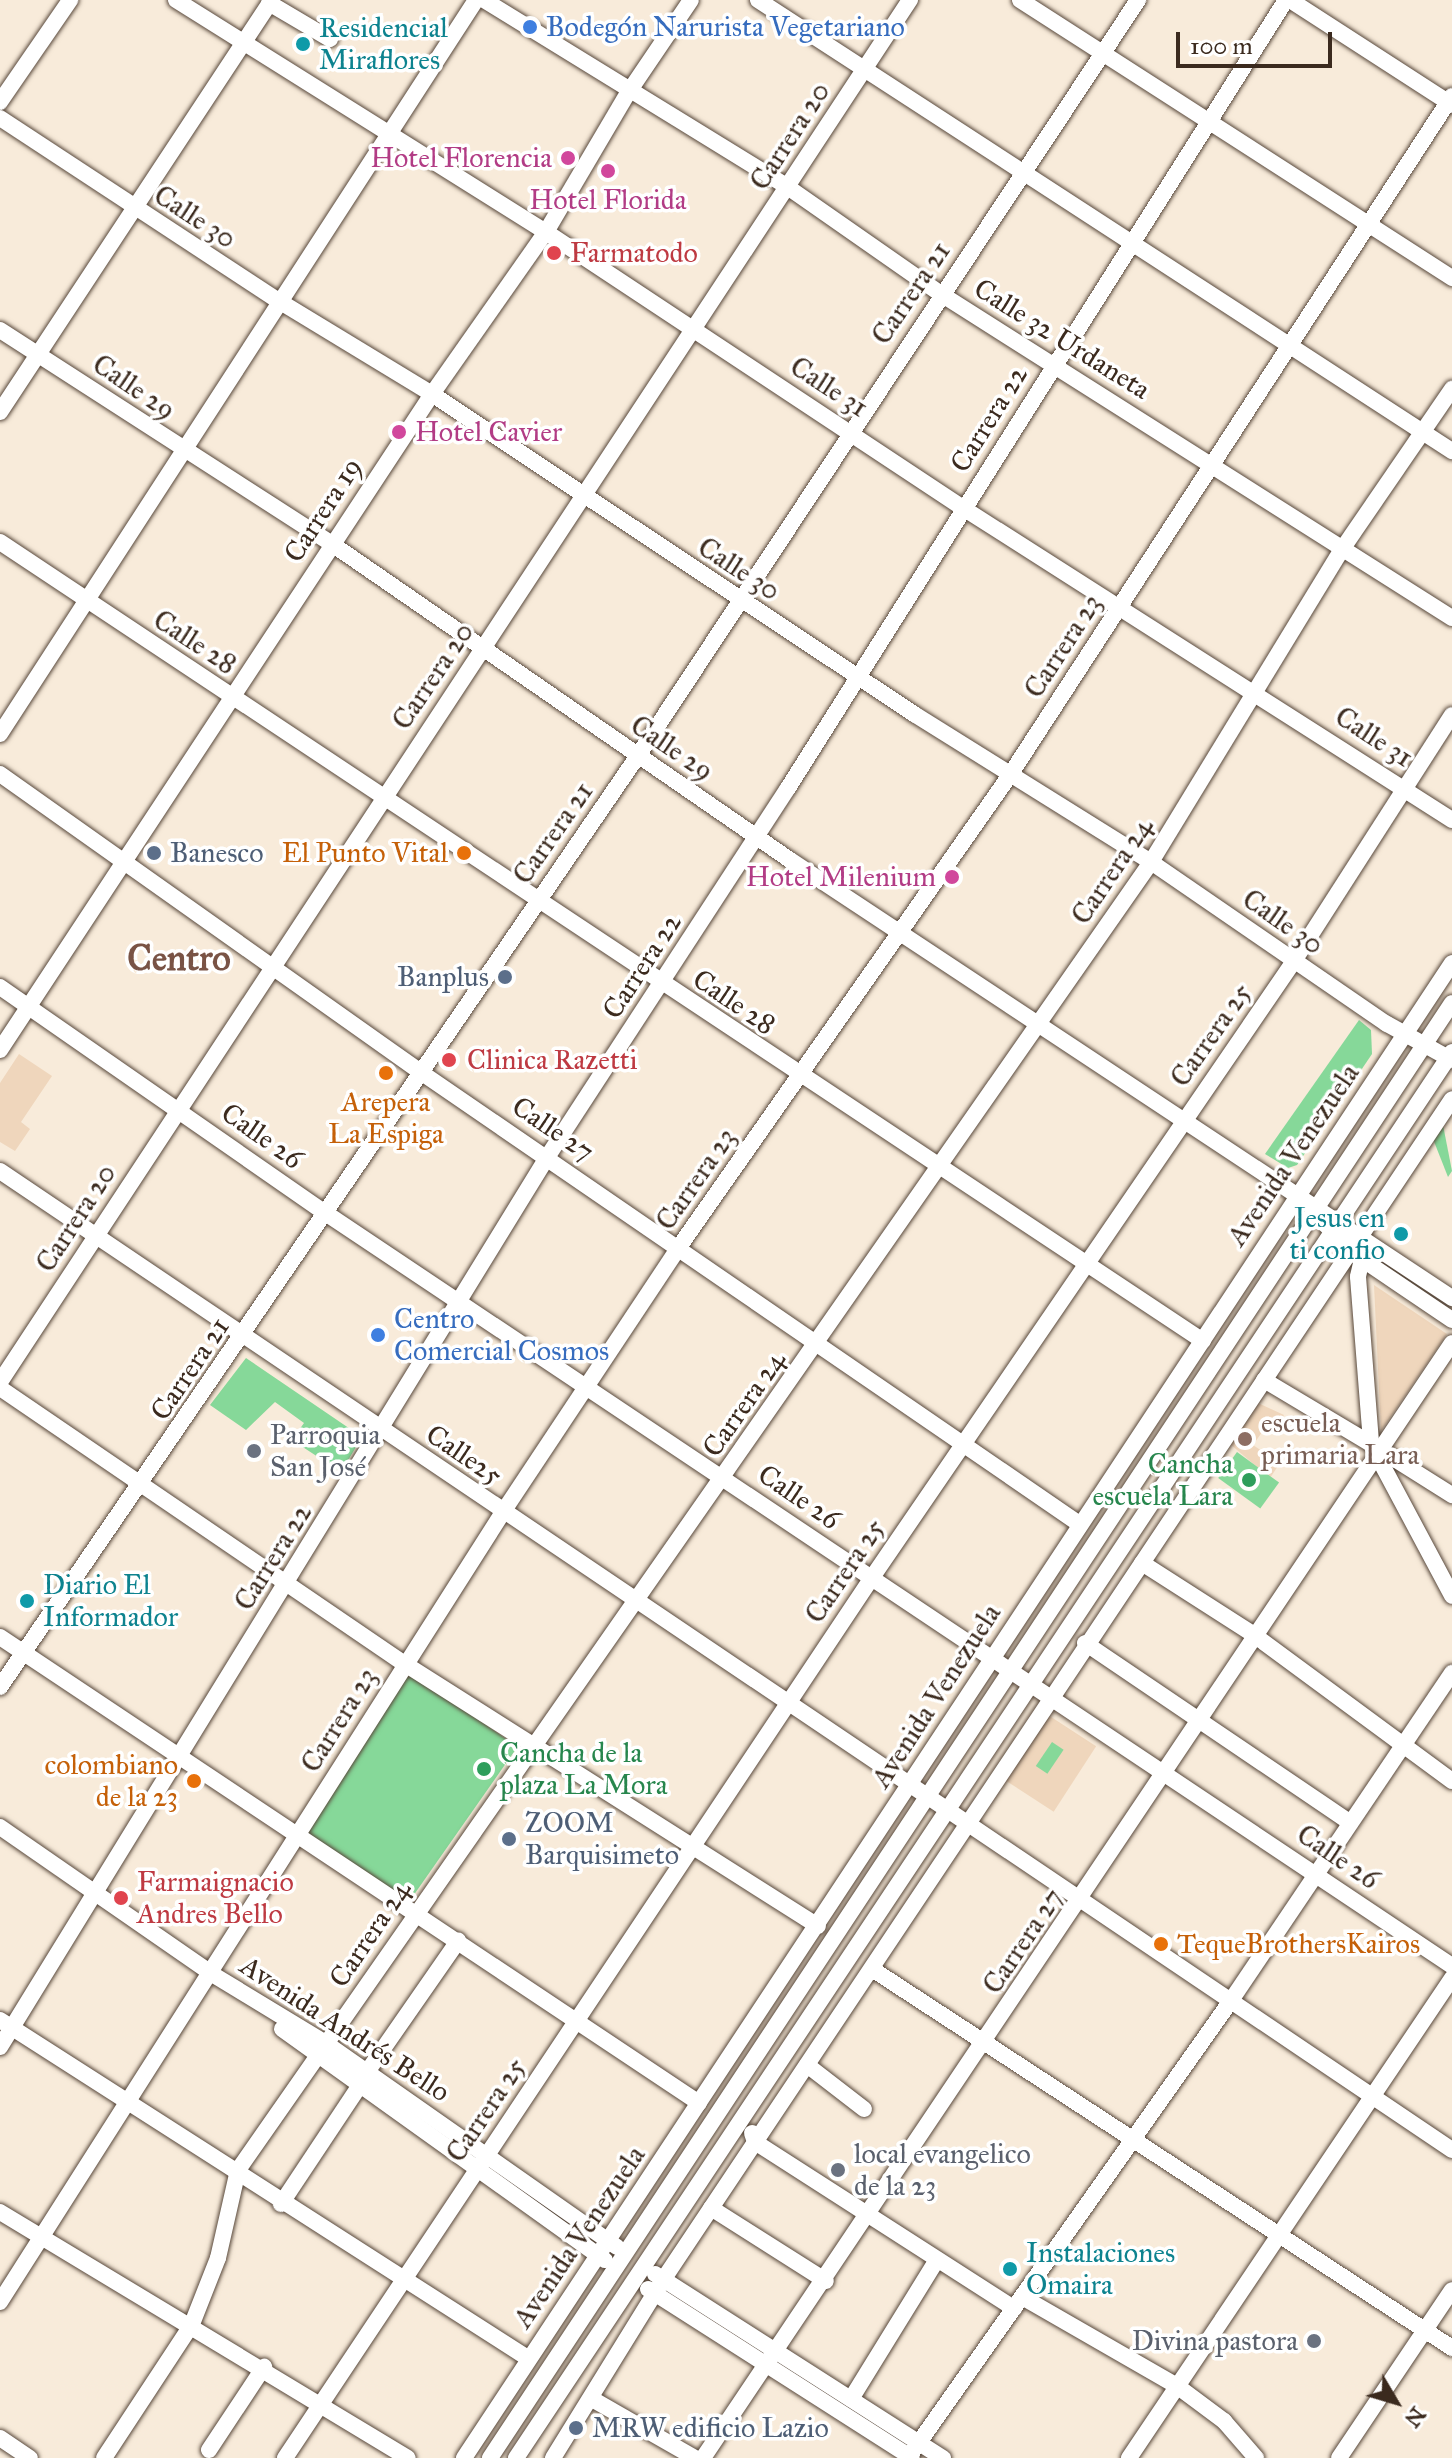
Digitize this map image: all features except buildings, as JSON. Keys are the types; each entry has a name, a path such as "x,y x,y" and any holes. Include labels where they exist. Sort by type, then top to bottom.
{"street":[{"path":"0,102 70,0"},
{"name":"Calle 31","path":"176,0 386,135 546,232 963,508 1121,604 1452,820"},
{"path":"0,734 88,603 182,450 476,0"},
{"name":"Calle 32 Urdaneta","path":"484,0 628,93 789,188 941,294 1452,618"},
{"name":"Carrera 19","path":"0,1050 432,394 546,232 628,93 691,0"},
{"path":"758,0 866,67 1022,174 1452,451"},
{"name":"Carrera 20","path":"0,1382 910,0"},
{"path":"1020,0 1366,227 1452,278"},
{"name":"Carrera 21","path":"0,1687 141,1487 637,757 1138,0"},
{"path":"1288,0 1451,101"},
{"name":"Carrera 22","path":"0,2047 6,2024 288,1582 548,1156 663,984 859,678 1130,243 1288,0"},
{"path":"0,412 270,2 330,39"},
{"name":"Carrera 23","path":"0,2302 127,2097 209,1977 503,1512 679,1247 1010,775 1451,101"},
{"name":"Calle 30","path":"0,118 279,301 432,394 859,678 1151,862 1405,1035 1451,1057"},
{"name":"Calle 29","path":"0,330 332,544 637,757 1038,1026 1340,1220 1452,1298"},
{"name":"Carrera 24","path":"104,2458 192,2324 218,2258 238,2170 531,1744 724,1478 1151,862 1258,693 1343,548 1452,389"},
{"name":"Calle 28","path":"0,542 798,1077 1203,1341"},
{"name":"Carrera 25","path":"285,2458 694,1849 786,1705 1294,961 1452,715"},
{"name":"Calle 27","path":"0,774 422,1073 548,1156 1078,1523"},
{"name":"Avenida Venezuela","path":"464,2458 818,1926 905,1784 991,1661 1078,1523 1203,1341 1452,963"},
{"name":"Calle 26","path":"0,987 327,1214 724,1478 991,1661 1164,1771 1452,1966"},
{"name":"Avenida Venezuela","path":"490,2458 1452,1003"},
{"path":"516,2458 642,2275 1451,1057"},
{"path":"1452,1099 1360,1236 1356,1255 1376,1452 1452,1596"},
{"name":"Calle25","path":"0,1171 786,1705 1452,2150"},
{"path":"1317,1205 1330,1235 1452,1320"},
{"path":"553,2458 658,2287 968,1827 1085,1643 1338,1270 1356,1255"},
{"path":"1338,1270 1358,1277"},
{"name":"Carrera 27","path":"703,2458 774,2358 1082,1900 1254,1635 1452,1343"},
{"path":"1264,1380 1376,1452 1452,1495"},
{"path":"0,1388 141,1487 288,1582 405,1664 818,1926"},
{"path":"1092,1503 1104,1497 1142,1442 1194,1393"},
{"path":"1115,1560 1171,1483 1191,1464 1210,1461"},
{"path":"1142,1563 1254,1635 1452,1781"},
{"path":"0,1637 179,1756 295,1838 416,1913 699,2103"},
{"path":"1085,1643 1348,1821"},
{"path":"912,2454 1230,2002 1348,1821 1452,1673"},
{"name":"Avenida Andrés Bello","path":"0,1827 90,1896"},
{"name":"Avenida Andrés Bello","path":"0,1838 209,1977 324,2048 483,2160 607,2241 622,2261 658,2287 774,2358 912,2454 943,2458"},
{"path":"281,2204 458,1941"},
{"path":"872,1969 1280,2232 1452,2348"},
{"path":"741,2080 738,2067 744,2049 782,1977"},
{"path":"1129,2458 1452,1978"},
{"path":"816,2012 759,2108 752,2130 755,2142 937,2260 1177,2386 1224,2421 1256,2458"},
{"path":"6,2024 127,2097 238,2170 281,2204 529,2359"},
{"path":"807,2065 864,2109"},
{"name":"Avenida Andrés Bello","path":"483,2160 598,2255 622,2261"},
{"path":"711,2208 826,2281"},
{"path":"0,2212 264,2367 408,2458"},
{"path":"851,2399 937,2260"},
{"path":"1339,2458 1452,2290"},
{"name":"Avenida Andrés Bello","path":"774,2358 851,2399 912,2454"},
{"path":"209,2450 264,2367"},
{"path":"592,2399 695,2458"},
{"path":"0,2438 30,2458"}],"shaded area":[{"path":"19,1054 52,1076 21,1122 30,1129 15,1151 0,1142 0,1083"},
{"path":"1374,1285 1447,1334 1381,1431"},
{"name":"escuela primaria Lara","path":"1258,1403 1284,1415 1275,1429 1267,1425 1253,1445 1280,1463 1270,1478 1230,1444"},
{"path":"1045,1713 1096,1746 1054,1812 1003,1778"}],"green space":[{"path":"1359,1020 1371,1030 1372,1054 1297,1165 1288,1168 1265,1154"},
{"path":"1443,1125 1452,1171 1448,1177 1433,1139"},
{"path":"246,1358 362,1437 341,1472 292,1440 304,1423 275,1402 246,1430 210,1405"},
{"name":"Cancha escuela Lara","path":"1237,1452 1279,1483 1260,1508 1218,1478"},
{"path":"406,1669 517,1747 403,1910 292,1832"},
{"path":"1052,1742 1064,1750 1047,1774 1036,1766"}],"place":[{"name":"Bodegón Narurista Vegetariano","path":"530,27"},
{"name":"Residencial Miraflores","path":"303,44"},
{"name":"Hotel Florencia","path":"568,158"},
{"name":"Hotel Florida","path":"608,171"},
{"name":"Farmatodo","path":"554,253"},
{"name":"Hotel Cavier","path":"399,432"},
{"name":"Banesco","path":"154,853"},
{"name":"El Punto Vital","path":"464,853"},
{"name":"Hotel Milenium","path":"952,877"},
{"name":"Banplus","path":"505,977"},
{"name":"Clinica Razetti","path":"449,1060"},
{"name":"Arepera La Espiga","path":"386,1073"},
{"name":"Jesus en ti confio","path":"1401,1234"},
{"name":"Centro Comercial Cosmos","path":"378,1335"},
{"name":"escuela primaria Lara","path":"1245,1439"},
{"name":"Parroquia San José","path":"254,1451"},
{"name":"Cancha escuela Lara","path":"1249,1480"},
{"name":"Diario El Informador","path":"27,1601"},
{"name":"Cancha de la plaza La Mora","path":"484,1769"},
{"name":"colombiano de la 23","path":"194,1781"},
{"name":"ZOOM Barquisimeto","path":"509,1839"},
{"name":"Farmaignacio Andres Bello","path":"121,1898"},
{"name":"TequeBrothersKairos","path":"1161,1944"},
{"name":"local evangelico de la 23","path":"838,2170"},
{"name":"Instalaciones Omaira","path":"1010,2269"},
{"name":"Divina pastora","path":"1314,2341"},
{"name":"MRW edificio Lazio","path":"576,2428"}],"district":[{"name":"Centro","path":"179,959"}]}
